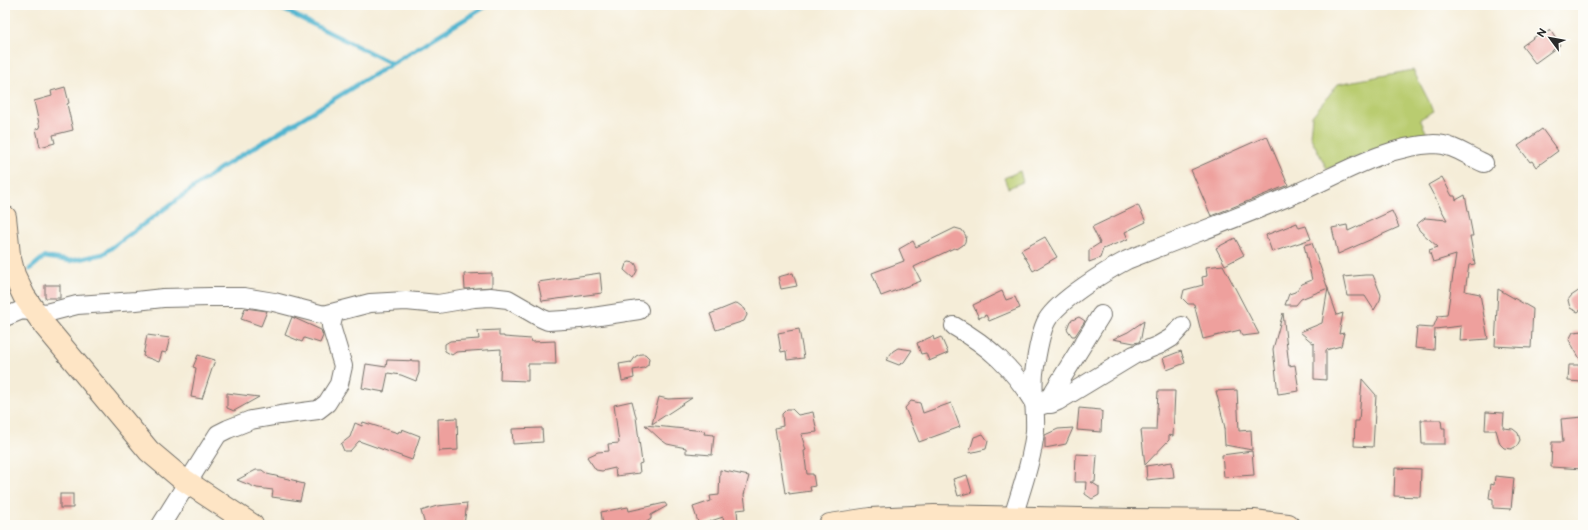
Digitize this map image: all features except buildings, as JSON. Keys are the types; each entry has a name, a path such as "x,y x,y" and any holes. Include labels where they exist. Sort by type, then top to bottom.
{"street":[{"path":"1013,517 1031,456 1035,432 1038,407 1034,374 1042,334 1048,320 1073,295 1127,260 1296,193 1391,152 1422,145 1445,145 1454,147 1484,163"},
{"path":"5,217 9,255 14,275 33,311 149,451 188,482 252,525"},
{"path":"5,317 22,310 46,313 77,305 163,298 229,297 244,297 274,302 324,315 334,314 352,307 370,303 406,301 438,304 490,297 508,299 540,318 548,321 580,319 639,310"},
{"path":"161,525 218,434 251,420 280,414 318,410 327,403 339,384 343,366 332,326 334,314"},
{"path":"1038,407 1101,315"},
{"path":"954,326 981,343 1003,362 1023,385 1038,407"},
{"path":"1038,407 1058,401 1134,355 1159,345 1170,338 1182,326"},
{"path":"830,525 899,517 934,516 1013,517 1130,523 1254,521 1288,525"}],"green space":[{"path":"1413,70 1434,111 1420,119 1427,134 1403,145 1373,150 1327,169 1310,136 1312,116 1338,84"},
{"path":"1020,171 1023,182 1008,188 1004,178"}],"waterway":[{"path":"274,5 391,63"},
{"path":"30,269 44,257 70,261 103,254 219,169 488,5"}]}
